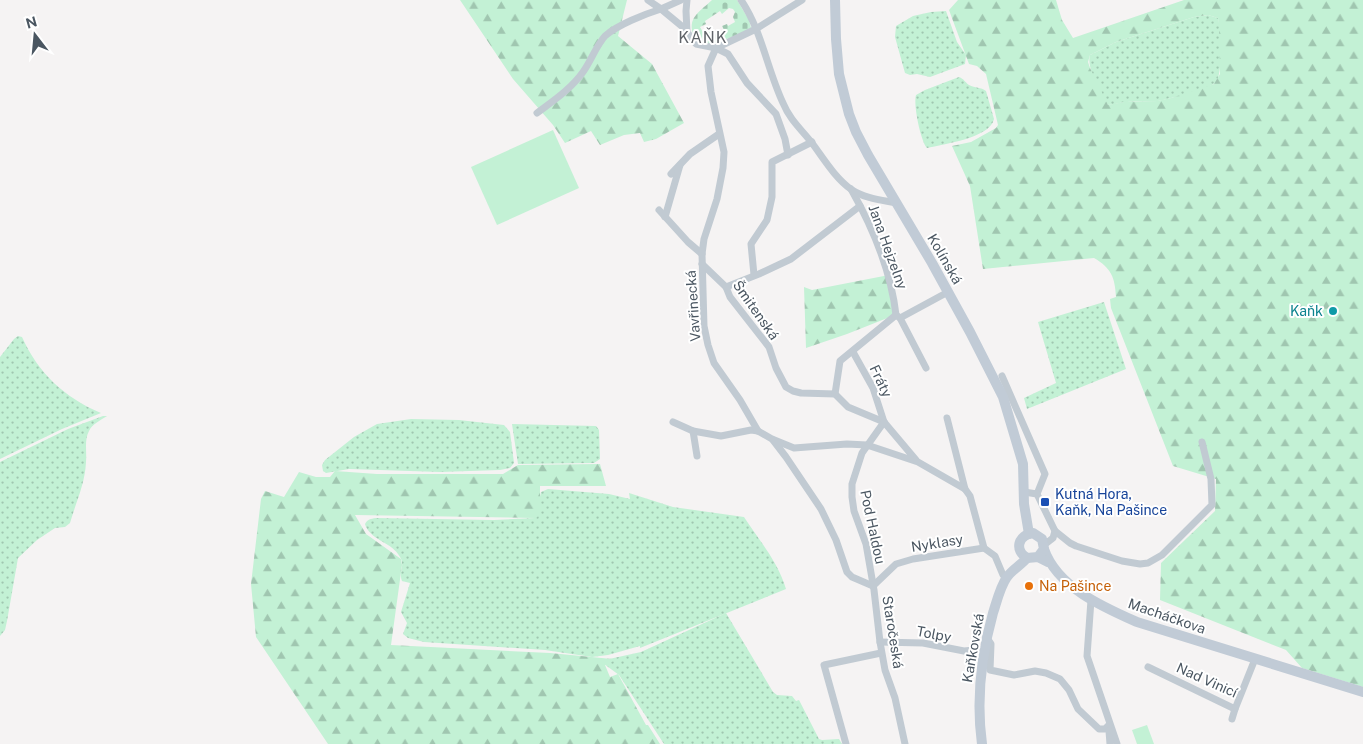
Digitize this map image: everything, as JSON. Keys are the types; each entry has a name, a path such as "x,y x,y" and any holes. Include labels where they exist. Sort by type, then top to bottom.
{"street":[{"path":"648,0 672,17 696,44 716,48 728,54 747,83 776,114 785,139 788,155"},
{"path":"537,113 565,92 583,73 605,36 616,29 681,0"},
{"path":"687,0 687,32"},
{"path":"741,0 756,29 782,103 794,124 812,142 825,163 851,189 861,195 896,203"},
{"path":"716,48 756,29 802,0"},
{"name":"Kolínská","path":"836,0 836,39 839,74 849,114 868,155 948,292 1003,398 1023,464 1026,519 1029,534"},
{"name":"Vavřinecká","path":"716,48 708,66 719,134 724,152 724,168 717,199 704,238 702,254 704,326 714,363 740,400 758,431"},
{"path":"772,109 782,103"},
{"path":"671,174 700,146 719,134"},
{"path":"754,275 751,244 767,220 772,197 772,162 812,142"},
{"path":"665,217 680,164"},
{"name":"Jana Hejzelny","path":"851,189 870,225 887,272 898,316 926,368"},
{"path":"704,287 759,274 790,259 860,206"},
{"name":"Vavřinecká","path":"659,210 688,242 702,254"},
{"name":"Šmitenská","path":"702,264 723,284 730,297 768,347 786,387 801,393 835,394"},
{"path":"918,462 884,422 848,407 835,394 840,361 898,316 948,292"},
{"name":"Fráty","path":"852,352 873,388 884,422"},
{"path":"1002,376 1045,474 1037,494 1055,530 1070,543 1113,559 1140,564 1148,563 1162,555 1212,505 1211,479 1202,442"},
{"path":"947,418 965,488 970,496 984,548 995,556 1003,575 1007,578"},
{"path":"674,422 694,432 721,436 751,430 758,431 794,448 847,444 867,445 918,462 965,488"},
{"name":"Pod Haldou","path":"873,586 866,544 854,511 852,484 856,466 862,453 884,422"},
{"path":"694,432 697,456"},
{"name":"Staročeská","path":"772,439 786,456 821,509 829,524 847,572 873,586 881,653 895,698 905,744"},
{"path":"786,456 794,448"},
{"path":"1024,492 1037,494"},
{"path":"1022,558 1042,551 1053,538 1055,530"},
{"path":"1029,534 1040,536 1042,551"},
{"name":"Kaňkovská","path":"982,744 979,725 979,698 984,649 997,601 1007,578 1022,558 1019,549 1020,541 1025,535 1029,534"},
{"name":"Nyklasy","path":"873,586 896,564 913,559 984,548"},
{"name":"Macháčkova","path":"1042,551 1048,562 1072,585 1091,600 1112,611 1138,622 1363,692"},
{"path":"1091,600 1087,656 1109,726 1117,744"},
{"path":"987,638 991,644 990,670 1014,674 1046,673 1060,679 1069,690 1078,709 1099,729 1105,729 1109,726"},
{"name":"Tolpy","path":"880,642 924,643 964,651 984,649"},
{"path":"846,744 824,665 881,653"},
{"name":"Nad Vinicí","path":"1148,667 1236,709 1258,660"},
{"path":"1232,719 1236,709"},
{"path":"1109,726 1110,744"}],"green space":[{"path":"460,0 627,0 618,36 652,64 684,123 656,139 644,142 640,133 624,135 600,145 591,131 565,143 553,125 513,79"},
{"path":"712,0 737,0 749,20 751,28 709,45 696,41 692,22 697,13","holes":["729,8 735,12 733,17 735,22 728,26 727,24 722,26 724,30 716,35 714,31 711,33 708,31 704,34 700,27 706,24 705,21 720,11 722,14"]},
{"path":"958,0 1056,0 1062,20 1073,38 1184,0 1363,0 1363,687 1302,668 1286,650 1160,600 1161,563 1215,511 1216,479 1173,466 1111,308 1110,299 1116,297 1115,284 1108,269 1094,258 983,269 970,186 952,146 971,142 998,125 986,74 977,66 969,64 949,10","holes":["1208,15 1218,18 1220,74 1214,84 1157,101 1124,102 1108,105 1090,68 1088,62 1090,55 1116,42 1194,17"]},
{"path":"946,11 957,42 966,55 965,64 930,77 905,73 895,37 896,26 913,16"},
{"path":"1208,15 1218,18 1219,23 1221,41 1220,70 1216,82 1198,91 1158,101 1124,102 1108,105 1092,73 1089,60 1090,55 1116,42 1194,17"},
{"path":"959,77 969,85 986,91 994,119 991,126 965,139 927,148 922,139 918,123 916,95"},
{"path":"553,130 579,188 497,225 471,167"},
{"path":"889,275 895,315 806,348 804,287 812,290"},
{"path":"1104,302 1126,369 1027,409 1024,398 1056,383 1038,322"},
{"path":"18,336 22,337 36,362 54,383 76,400 101,413 62,429 0,459 0,357"},
{"path":"107,416 92,426 87,435 84,478 70,523 65,527 55,528 37,540 18,558 5,630 0,636 0,462 68,429"},
{"path":"411,419 459,420 504,425 510,432 514,463 510,468 500,470 440,472 349,469 326,473 323,471 322,465 325,460 354,437 377,424"},
{"path":"512,424 596,426 599,430 600,459 594,463 518,464"},
{"path":"600,464 606,486 540,486 540,514 536,518 355,515 366,534 401,559 402,565 391,645 550,653 612,659 613,661 605,665 610,677 618,674 646,725 648,725 660,744 328,744 256,637 251,584 261,499 265,491 284,497 299,472 316,477 330,477 335,471 377,474 503,474 518,465"},
{"path":"548,489 609,494 630,499 629,493 673,507 744,517 773,560 786,589 640,648 640,646 608,655 592,657 545,650 424,642 408,638 403,634 407,623 401,612 410,583 402,581 401,558 390,546 375,537 367,529 365,524 367,521 376,518 494,520 535,518 541,492"},
{"path":"726,613 773,692 777,695 792,696 796,701 799,700 819,739 839,739 842,744 664,744 619,675 600,661 641,652"},
{"path":"1147,725 1154,744 1137,744 1132,730"}],"place":[{"name":"Kaňk","path":"1333,311"},
{"name":"Kutná Hora, Kaňk, Na Pašince","path":"1045,502"},
{"name":"Na Pašince","path":"1029,586"}],"district":[{"name":"KAŇK","path":"703,37"}]}
